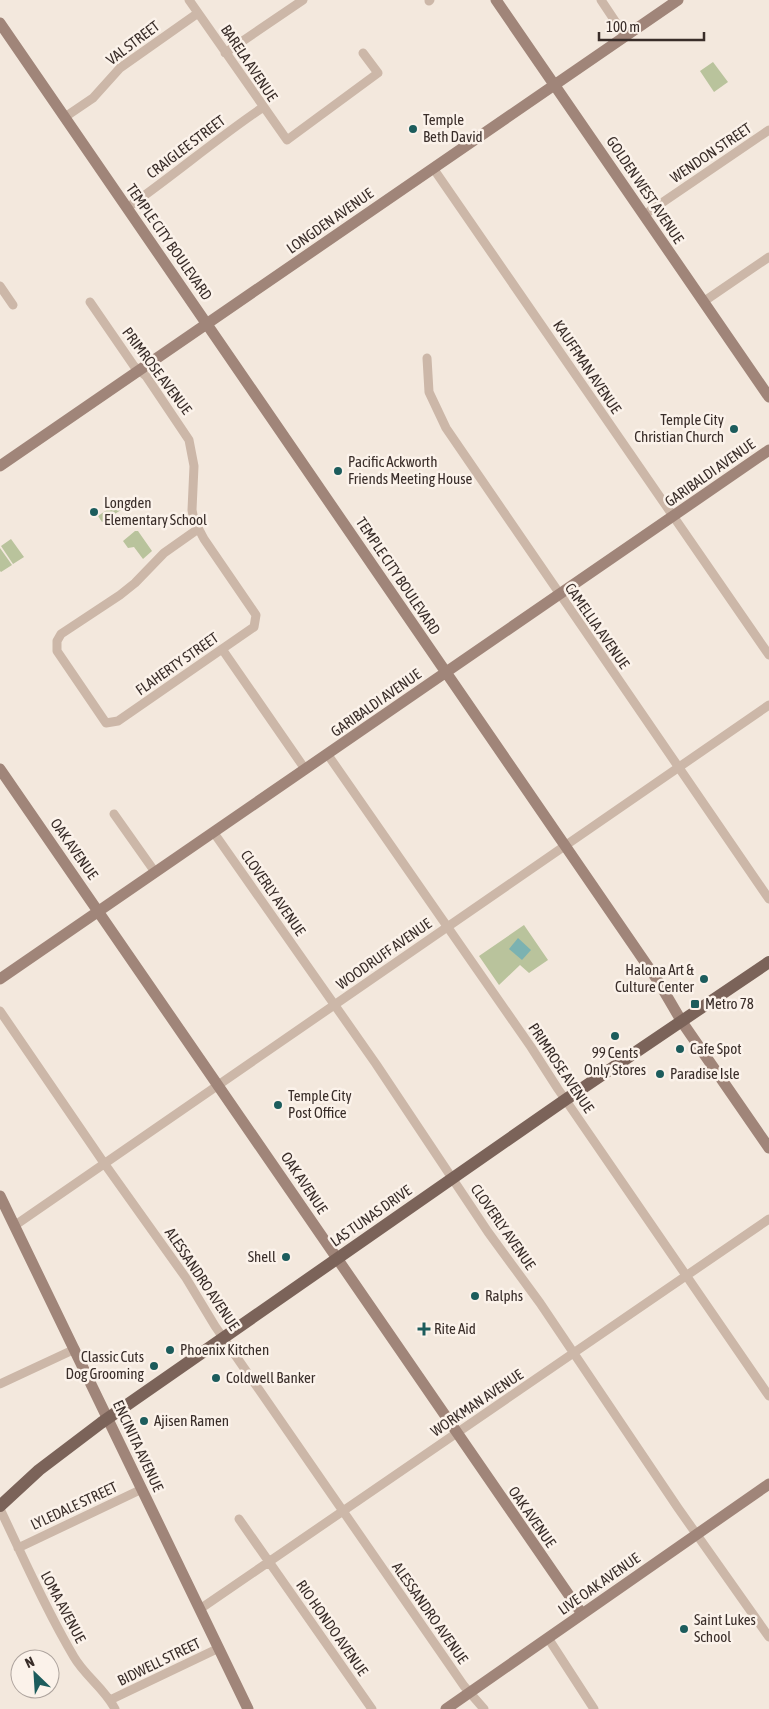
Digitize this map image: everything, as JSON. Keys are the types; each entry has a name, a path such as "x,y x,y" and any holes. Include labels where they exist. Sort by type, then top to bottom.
{"main road":[{"name":"LAS TUNAS DRIVE","path":"0,1508 39,1470 108,1418 566,1100 769,962"}],"street":[{"name":"BARELA AVENUE","path":"189,0 262,108 287,140 378,74 362,53"},
{"path":"225,53 303,0"},
{"name":"GOLDEN WEST AVENUE","path":"496,0 769,396"},
{"path":"601,0 625,36"},
{"name":"LONGDEN AVENUE","path":"0,466 208,325 678,0"},
{"name":"VAL STREET","path":"65,117 93,98 120,68 198,13"},
{"name":"TEMPLE CITY BOULEVARD","path":"0,23 564,847 658,981 682,1022 769,1148"},
{"name":"CRAIGLEE STREET","path":"126,208 177,173 216,139 262,108"},
{"name":"WENDON STREET","path":"644,215 769,130"},
{"name":"KAUFFMAN AVENUE","path":"433,168 769,655"},
{"path":"703,302 769,257"},
{"path":"0,286 13,305"},
{"name":"PRIMROSE AVENUE","path":"90,302 134,366 146,376 189,440 194,466 192,510 198,529 256,615 257,620"},
{"name":"CAMELLIA AVENUE","path":"426,358 429,392 446,428 769,899"},
{"name":"GARIBALDI AVENUE","path":"0,979 769,450"},
{"name":"FLAHERTY STREET","path":"198,529 164,553 120,595 61,634 57,641 57,650 103,720 109,724 118,721 254,627 257,620"},
{"path":"222,649 305,769"},
{"name":"WOODRUFF AVENUE","path":"14,1226 769,705"},
{"name":"PRIMROSE AVENUE","path":"328,755 537,1056 769,1396"},
{"name":"OAK AVENUE","path":"0,769 582,1614"},
{"path":"114,814 155,872"},
{"name":"CLOVERLY AVENUE","path":"214,832 769,1637"},
{"name":"ALESSANDRO AVENUE","path":"0,1011 104,1164 155,1233 343,1511 470,1693 484,1709"},
{"name":"ENCINITA AVENUE","path":"0,1196 248,1709"},
{"name":"WORKMAN AVENUE","path":"200,1609 769,1219"},
{"path":"0,1384 75,1349"},
{"name":"LIVE OAK AVENUE","path":"446,1709 769,1484"},
{"name":"LYLEDALE STREET","path":"18,1548 142,1489"},
{"name":"LOMA AVENUE","path":"0,1508 46,1609 76,1660 112,1705"},
{"name":"RIO HONDO AVENUE","path":"239,1519 372,1709"},
{"path":"548,1638 594,1709"},
{"name":"BIDWELL STREET","path":"112,1705 219,1648"}],"green space":[{"path":"713,62 728,82 714,92 700,71"},
{"path":"118,502 121,510 102,522 98,516"},
{"path":"135,531 138,531 152,551 143,559 134,547 128,548 123,541"},
{"path":"11,539 24,557 13,564 1,546"},
{"path":"0,548 12,565 1,572 0,571"},
{"path":"524,925 548,960 529,973 520,965 499,985 479,956"}],"water":[{"path":"518,938 531,950 522,960 509,949"}],"place":[{"name":"Temple Beth David","path":"413,129"},
{"name":"Temple City Christian Church","path":"734,429"},
{"name":"Pacific Ackworth Friends Meeting House","path":"338,471"},
{"name":"Longden Elementary School","path":"94,512"},
{"name":"Halona Art & Culture Center","path":"704,979"},
{"name":"Metro 78","path":"695,1004"},
{"name":"99 Cents Only Stores","path":"615,1036"},
{"name":"Cafe Spot","path":"680,1049"},
{"name":"Paradise Isle","path":"660,1074"},
{"name":"Temple City Post Office","path":"278,1105"},
{"name":"Shell","path":"286,1257"},
{"name":"Ralphs","path":"475,1296"},
{"name":"Rite Aid","path":"424,1329"},
{"name":"Phoenix Kitchen","path":"170,1350"},
{"name":"Classic Cuts Dog Grooming","path":"154,1366"},
{"name":"Coldwell Banker","path":"216,1378"},
{"name":"Ajisen Ramen","path":"144,1421"},
{"name":"Saint Lukes School","path":"684,1629"}]}
